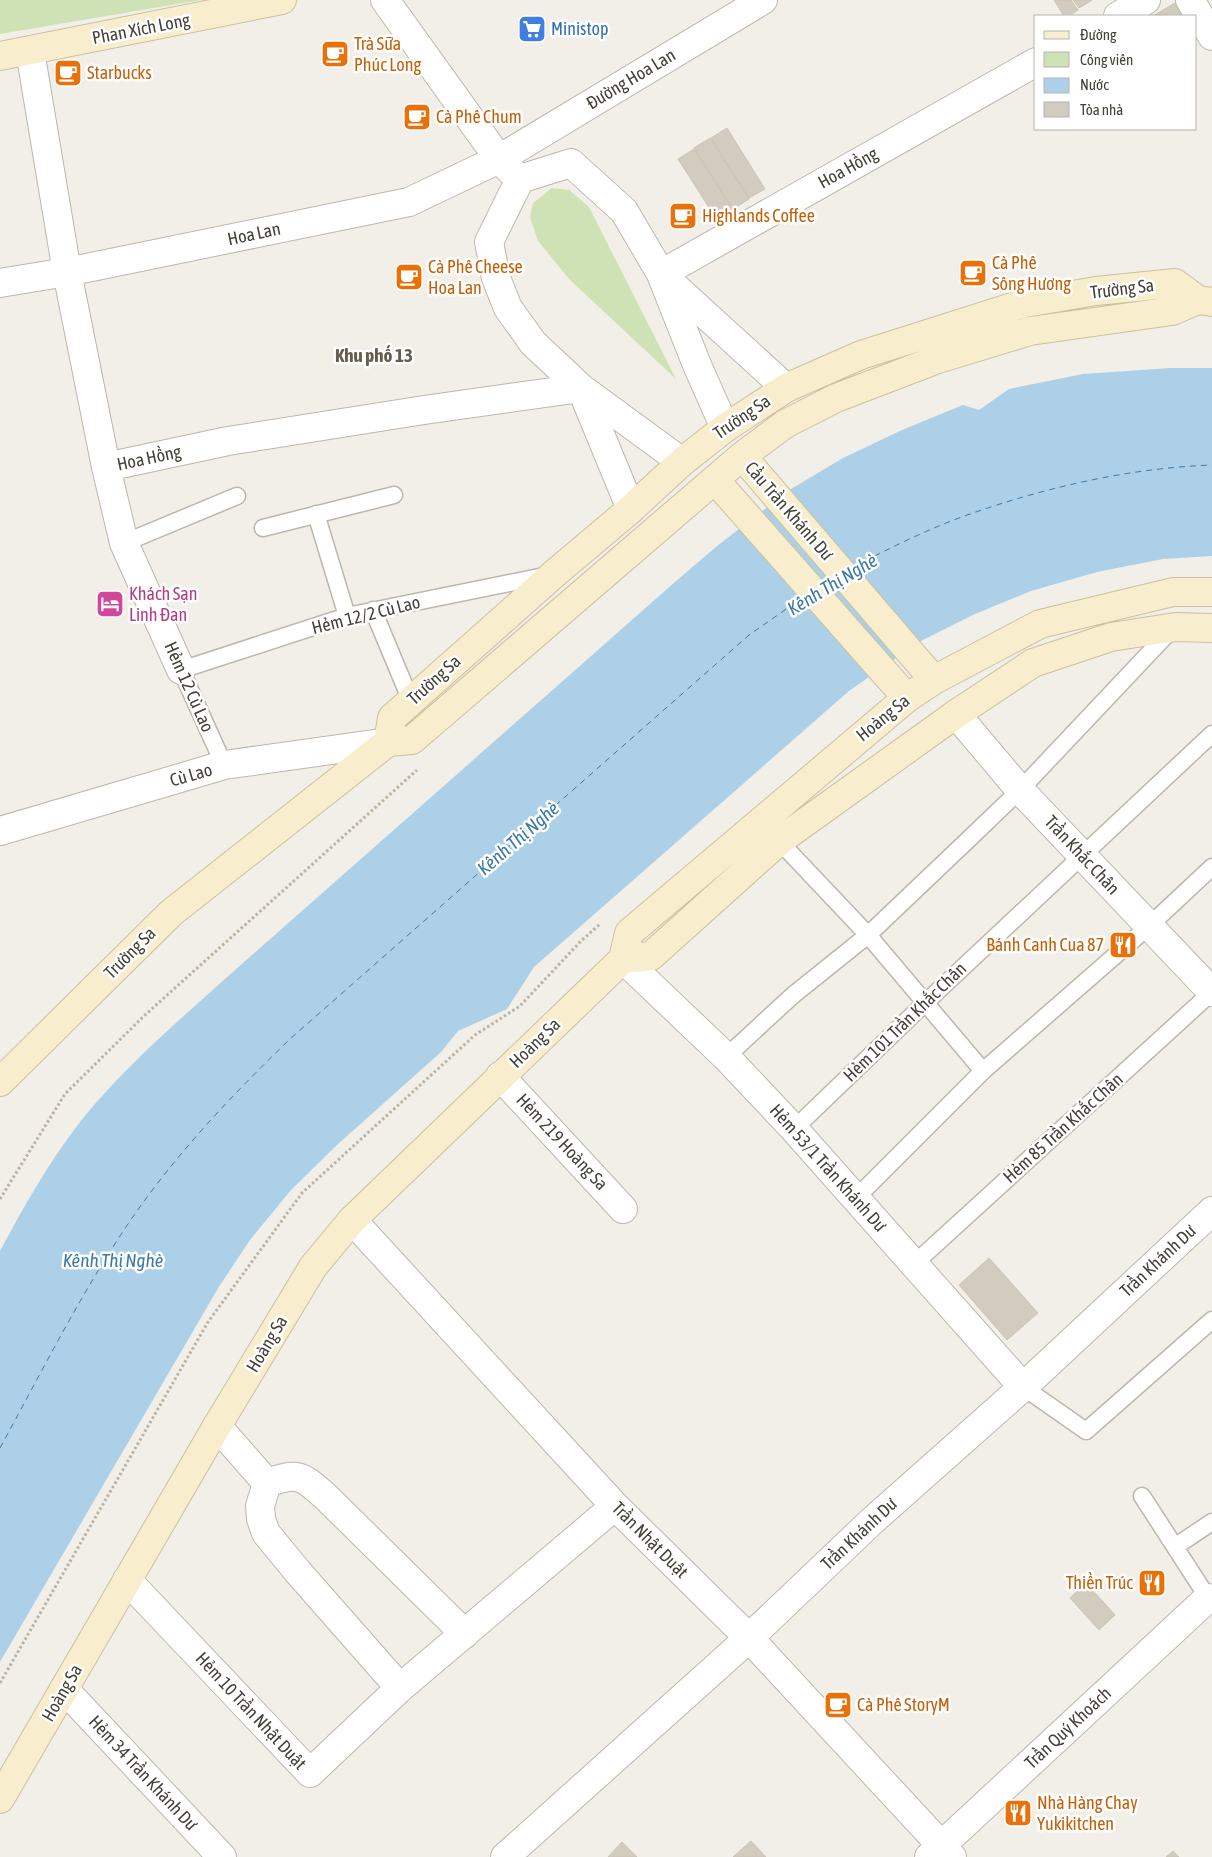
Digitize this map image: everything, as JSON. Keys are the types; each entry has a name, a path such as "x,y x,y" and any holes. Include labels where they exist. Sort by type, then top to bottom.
{"street":[{"name":"Phan Xích Long","path":"0,56 282,0"},
{"path":"385,0 499,159 520,179"},
{"name":"Đường Hoa Lan","path":"499,159 763,0"},
{"path":"1120,15 1146,0"},
{"path":"1190,0 1212,36"},
{"name":"Hoa Hồng","path":"30,51 67,272 106,467 228,441 424,410 581,388"},
{"name":"Hoa Hồng","path":"661,274 1034,63"},
{"name":"Hoa Lan","path":"0,283 67,272 409,202 499,159"},
{"path":"682,462 581,388 534,343 508,308 496,278 489,242 520,179 571,163 624,211 661,274 697,365 725,428"},
{"path":"661,274 786,388"},
{"name":"Trường Sa","path":"388,742 392,718 411,701 682,462 725,428 786,388 861,356 1024,303 1096,291 1175,283 1205,301"},
{"name":"Trường Sa","path":"0,1082 171,913 388,742 412,740 742,456 785,424 836,398 938,359 1030,331 1172,311 1205,301"},
{"path":"581,388 630,509"},
{"name":"Cầu Trần Khánh Dư","path":"742,456 934,680"},
{"name":"Hẻm 12 Cù Lao","path":"106,467 124,543 181,670"},
{"name":"Cầu Trần Khánh Dư","path":"715,480 906,698"},
{"name":"Hoàng Sa","path":"0,1799 217,1426 313,1267 352,1220 623,958 629,933 906,698 934,680 1040,624 1172,592 1212,592"},
{"path":"623,958 651,956 779,840 956,714 1033,663 1111,637 1175,626 1212,628"},
{"name":"Trần Khắc Chân","path":"956,714 1020,790 1212,992"},
{"name":"Cù Lao","path":"0,831 224,765 388,742"},
{"name":"Hẻm 53/1 Trần Khánh Dư","path":"623,958 726,1056 794,1129 1023,1386"},
{"name":"Hẻm 219 Hoàng Sa","path":"500,1076 623,1209"},
{"name":"Trần Khánh Dư","path":"505,1857 749,1638 872,1521 1023,1386 1212,1211"},
{"name":"Trần Nhật Duật","path":"352,1220 615,1506 749,1638 941,1853"},
{"path":"217,1426 267,1482"},
{"path":"267,1482 285,1476 305,1478 326,1496 465,1634"},
{"path":"267,1482 260,1506 261,1519 266,1532 298,1572 400,1688"},
{"name":"Hẻm 10 Trần Nhật Duật","path":"128,1580 310,1773 400,1688 615,1506"},
{"name":"Trần Quý Khoách","path":"941,1853 1210,1599"},
{"name":"Hẻm 34 Trần Khánh Dư","path":"64,1689 222,1857"}],"lane":[{"path":"263,528 394,495"},
{"path":"124,543 237,496"},
{"path":"316,514 346,616"},
{"name":"Hẻm 12/2 Cù Lao","path":"181,670 346,616 554,574"},
{"path":"373,610 411,701"},
{"path":"726,1056 792,996 868,936 1020,790 1175,626"},
{"name":"Hẻm 12 Cù Lao","path":"181,670 224,765"},
{"name":"Hẻm 101 Trần Khắc Chân","path":"794,1129 1082,854 1212,734"},
{"path":"779,840 868,936 983,1071"},
{"path":"856,1198 983,1071 1149,926 1212,867"},
{"name":"Hẻm 85 Trần Khắc Chân","path":"914,1264 1212,992"},
{"path":"1023,1386 1086,1431 1212,1320"},
{"path":"1142,1496 1210,1599"},
{"path":"1176,1546 1212,1522"}],"path":[{"path":"0,1199 65,1094 145,1014 421,767"}],"green space":[{"path":"0,0 201,0 0,34"},
{"path":"552,188 569,190 589,207 676,379 569,279 538,241 530,217 533,203"}],"water":[{"name":"Kênh Thị Nghè","path":"1171,368 1212,368 1212,556 1163,559 1097,572 1031,591 975,614 919,642 849,691 534,967 507,1009 458,1031 441,1052 337,1145 291,1190 250,1240 220,1285 0,1662 0,1251 47,1169 96,1102 150,1047 226,978 675,582 717,546 791,489 843,458 902,430 963,405 979,410 1009,389 1083,374"}],"building":[{"path":"1054,0 1071,0 1078,10 1070,15 1063,15"},
{"path":"1073,0 1092,0 1079,8"},
{"path":"1175,3 1182,15 1155,15"},
{"path":"727,128 765,189 749,198 711,138"},
{"path":"710,138 749,199 733,209 694,148"},
{"path":"694,149 733,210 717,220 678,159"},
{"path":"989,1258 1038,1313 1007,1340 959,1285"},
{"path":"1086,1583 1115,1615 1099,1630 1070,1598"},
{"path":"751,1841 766,1857 733,1857"},
{"path":"622,1842 637,1857 608,1857"},
{"path":"1173,1851 1179,1857 1166,1857"}],"ferry route":[{"path":"855,566 940,525 1029,495 1089,480 1150,470 1212,465"},
{"path":"0,1448 77,1306 128,1224 164,1174 246,1082 290,1039 749,635 802,598"}],"place":[{"name":"Ministop","path":"532,29"},
{"name":"Trà Sữa Phúc Long","path":"335,54"},
{"name":"Starbucks","path":"68,73"},
{"name":"Cà Phê Chum","path":"417,117"},
{"name":"Highlands Coffee","path":"683,216"},
{"name":"Cà Phê Sông Hương","path":"973,273"},
{"name":"Cà Phê Cheese Hoa Lan","path":"409,277"},
{"name":"Khách Sạn Linh Đan","path":"110,604"},
{"name":"Bánh Canh Cua 87","path":"1123,945"},
{"name":"Thiền Trúc","path":"1152,1583"},
{"name":"Cà Phê StoryM","path":"838,1705"},
{"name":"Nhà Hàng Chay Yukikitchen","path":"1018,1813"}],"district":[{"name":"Khu phố 13","path":"374,355"}]}
